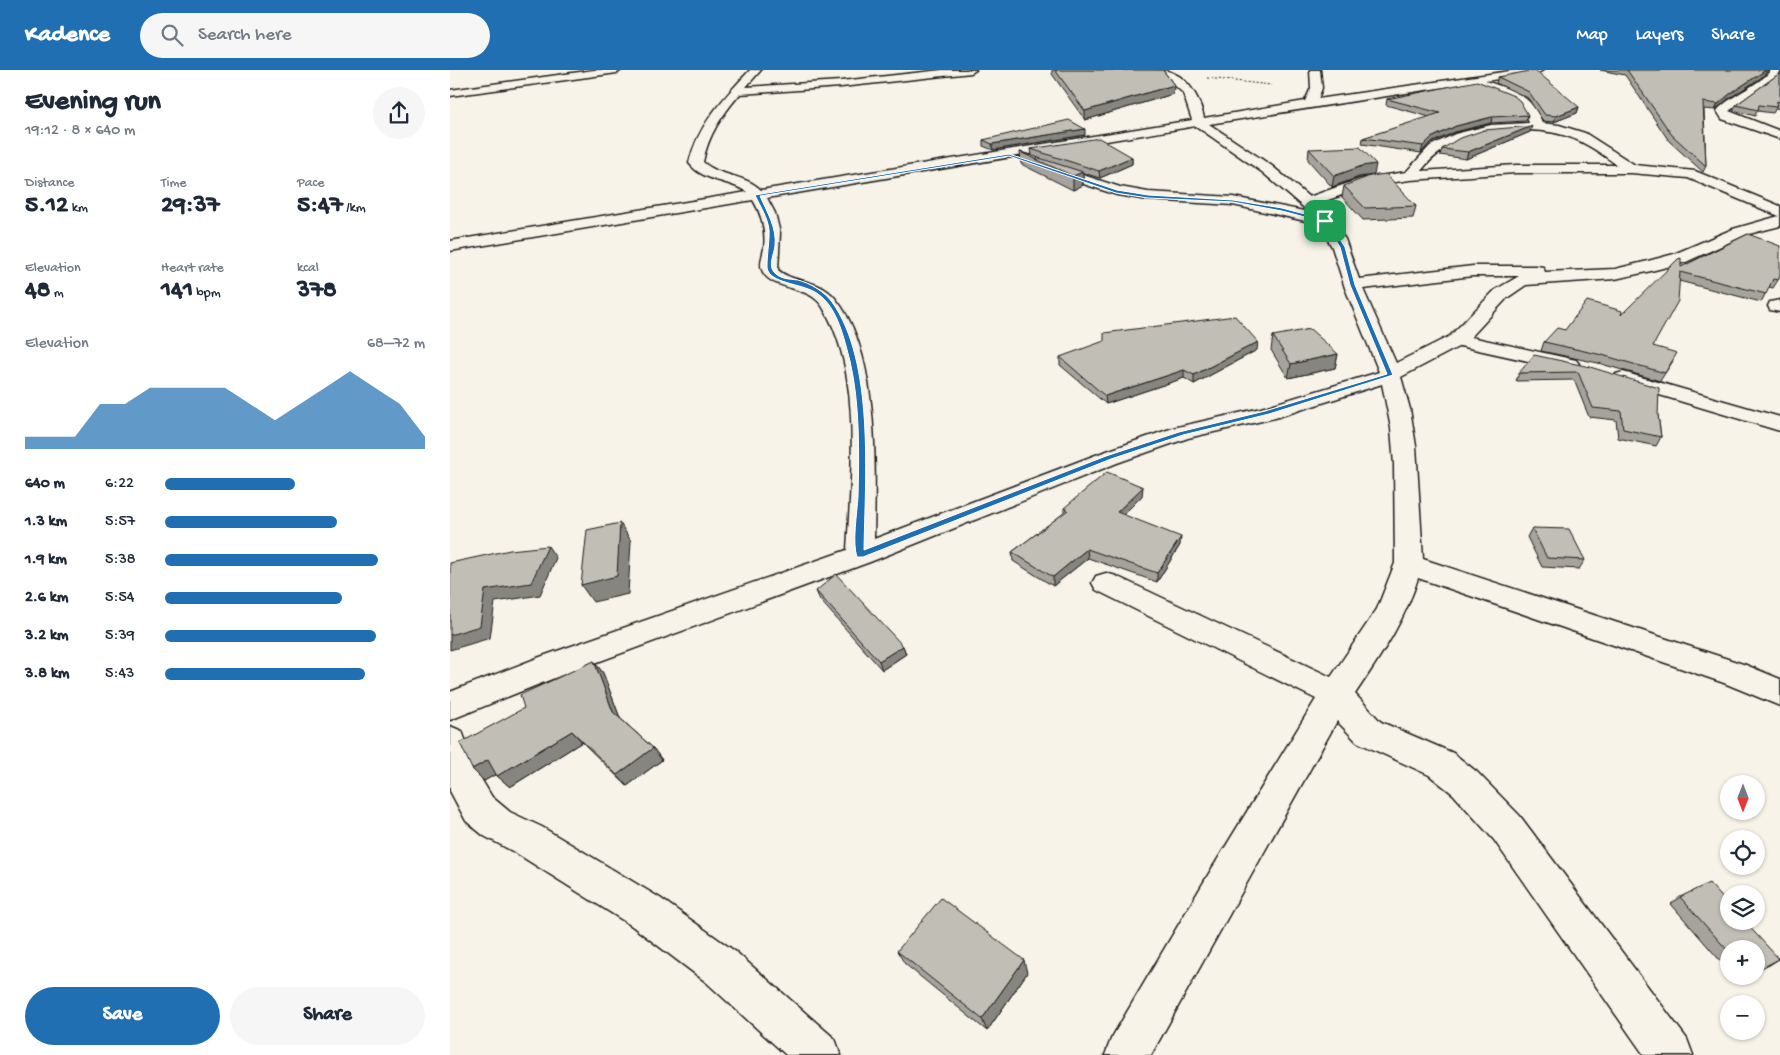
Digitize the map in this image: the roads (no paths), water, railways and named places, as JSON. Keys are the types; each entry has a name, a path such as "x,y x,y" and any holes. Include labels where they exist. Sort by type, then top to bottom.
{"street":[{"path":"450,94 617,70"},
{"path":"756,70 736,91 706,131 698,150 696,163 703,169 744,183 758,195 771,227 773,245 769,265 770,272 780,279 799,282 820,292 830,302 843,326 853,363 860,407 862,463 860,555"},
{"path":"736,91 840,84 970,70"},
{"path":"1312,100 1319,84 1315,70"},
{"path":"450,246 1199,123 1312,100 1538,70"},
{"path":"1775,70 1775,74 1768,81 1729,103 1723,111 1726,116 1780,136"},
{"path":"1127,1055 1238,858 1336,694 1366,656 1383,627 1395,605 1409,565 1408,494 1402,431 1390,375 1352,285 1342,247 1325,221 1308,202 1199,123 1197,107 1192,97 1167,72"},
{"path":"1470,80 1522,99 1530,107 1537,127"},
{"path":"1410,176 1421,161 1432,151 1458,137 1495,129 1537,127 1566,130 1584,137 1631,169"},
{"path":"1009,155 1116,191 1148,196 1233,201 1282,210 1325,221"},
{"path":"1308,202 1365,182 1410,176 1516,169 1631,169 1667,171 1697,176 1780,212"},
{"path":"450,706 551,666 860,555 1118,455 1181,433 1267,413 1390,375 1457,340 1501,294 1520,281 1537,278 1615,274 1651,266 1680,258 1740,232 1780,221"},
{"path":"1740,232 1764,242"},
{"path":"1352,285 1473,271 1547,271 1580,276"},
{"path":"1457,340 1599,371 1780,424"},
{"path":"1409,565 1735,674 1780,693"},
{"path":"1106,583 1336,694 1353,717 1369,732 1441,764 1464,783 1507,828 1671,1055"},
{"path":"450,741 461,776 480,809 497,824 529,840 661,923 721,967 819,1055"}]}
